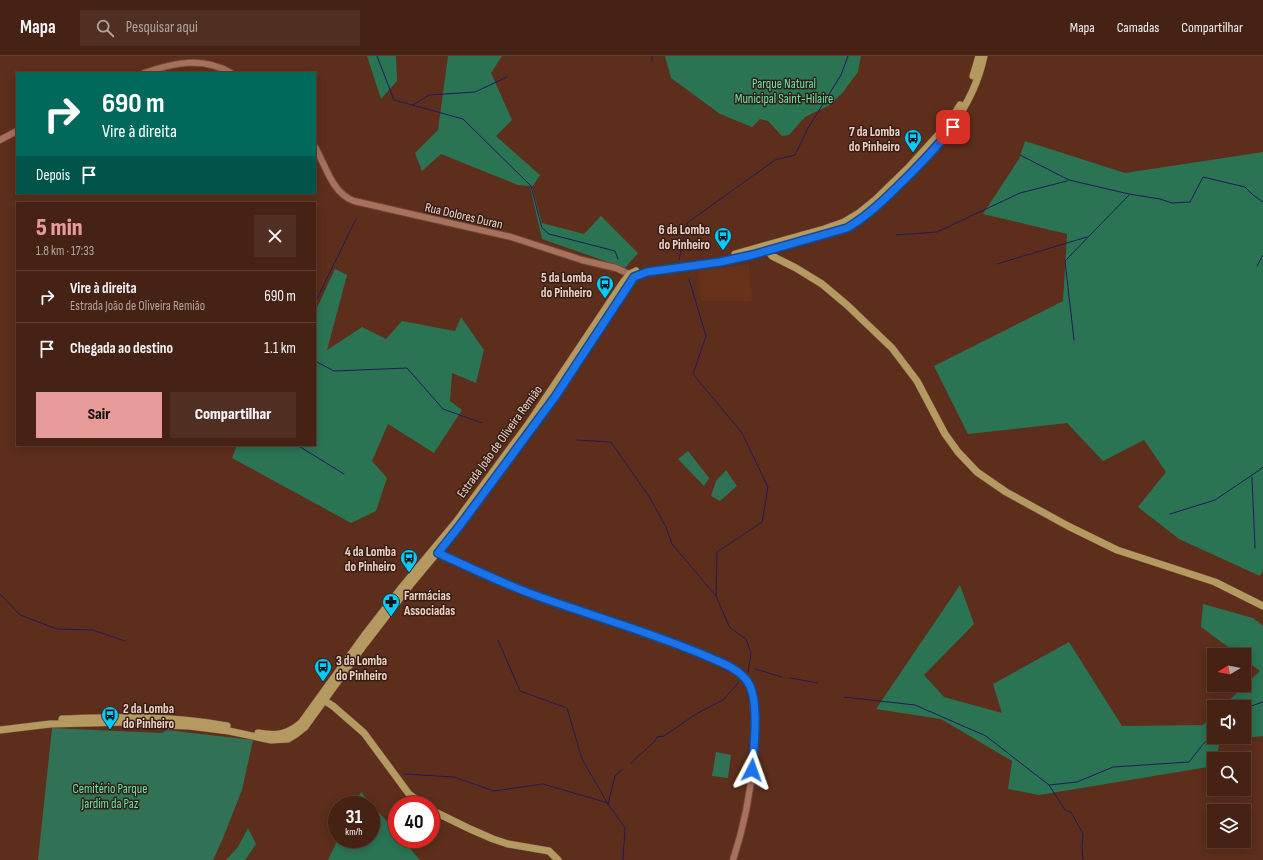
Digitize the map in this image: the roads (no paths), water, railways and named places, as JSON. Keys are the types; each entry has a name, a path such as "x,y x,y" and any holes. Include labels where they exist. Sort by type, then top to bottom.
{"main road":[{"path":"632,276 685,265 720,262 847,228 861,220 879,205 915,170 953,127 975,85 983,64 984,56"},
{"path":"766,249 844,222 865,209 938,136 957,111 969,87 979,58"},
{"path":"766,249 772,256 796,268 822,284 847,305 892,348 918,381 945,434 958,452 977,472 1006,492 1068,526 1117,550 1215,582 1263,606"},
{"name":"Estrada João de Oliveira Remião","path":"0,726 49,719 167,722 192,720 266,734 281,734 289,732 301,723 322,699 458,523 562,379 632,276"},
{"path":"322,699 333,706 364,733 412,796"},
{"name":"Estrada João de Oliveira Remião","path":"0,730 62,723 157,721"},
{"path":"440,814 493,839 508,844 549,852 558,860"}],"street":[{"path":"147,72 185,61 196,60 211,63 229,72"},
{"path":"0,140 16,132"},
{"name":"Rua Dolores Duran","path":"316,149 335,185 346,198 430,220 511,237 582,260 616,268 632,276"},
{"path":"435,552 528,592 681,645 724,664 741,674 748,682 753,694 753,755 751,785 740,839 733,860"}],"waterway":[{"path":"377,56 394,100 463,119 531,186 542,228 549,234 615,251 618,259"},
{"path":"652,56 652,61"},
{"path":"679,260 687,223 775,160 795,155 808,128 841,75 848,56"},
{"path":"413,105 429,95 475,92 507,77"},
{"path":"1020,155 1069,180 1129,194 1160,199 1172,203 1190,202 1203,177 1245,187 1263,202"},
{"path":"896,235 937,232 1020,193 1067,181"},
{"path":"1074,340 1065,261 1129,195"},
{"path":"316,301 356,219"},
{"path":"997,264 1087,237"},
{"path":"1257,266 1263,255"},
{"path":"689,279 706,336 693,374 742,433 768,487 762,522 717,552 716,596"},
{"path":"316,362 334,371 407,368 443,409 482,423"},
{"path":"576,440 611,442 650,498 666,527 672,544 716,596 730,628 746,639 751,653 748,672"},
{"path":"299,446 344,474"},
{"path":"1170,514 1215,500 1263,467"},
{"path":"1252,477 1255,548"},
{"path":"0,594 20,615 57,629 93,630 125,641"},
{"path":"498,640 520,691 567,708 582,759 608,804"},
{"path":"755,669 782,677"},
{"path":"790,678 818,683"},
{"path":"631,763 655,741 657,737 664,736 696,714 723,700 739,682"},
{"path":"844,697 915,705 986,736 1049,785 1077,782 1113,767 1189,762 1207,741"},
{"path":"1251,706 1263,702"},
{"path":"623,769 615,776 608,804 625,828 623,860"},
{"path":"404,774 454,777 494,791 543,784 608,803"},
{"path":"1049,785 1065,810 1071,812 1083,834 1083,860"}],"place":[{"name":"7 da Lomba do Pinheiro","path":"913,153"},
{"name":"6 da Lomba do Pinheiro","path":"723,251"},
{"name":"5 da Lomba do Pinheiro","path":"605,299"},
{"name":"4 da Lomba do Pinheiro","path":"409,573"},
{"name":"Farmácias Associadas","path":"391,617"},
{"name":"3 da Lomba do Pinheiro","path":"323,682"},
{"name":"2 da Lomba do Pinheiro","path":"110,730"}],"park label":[{"name":"Parque Natural Municipal Saint-Hilaire","path":"784,90"},
{"name":"Cemitério Parque Jardim da Paz","path":"110,796"}]}
